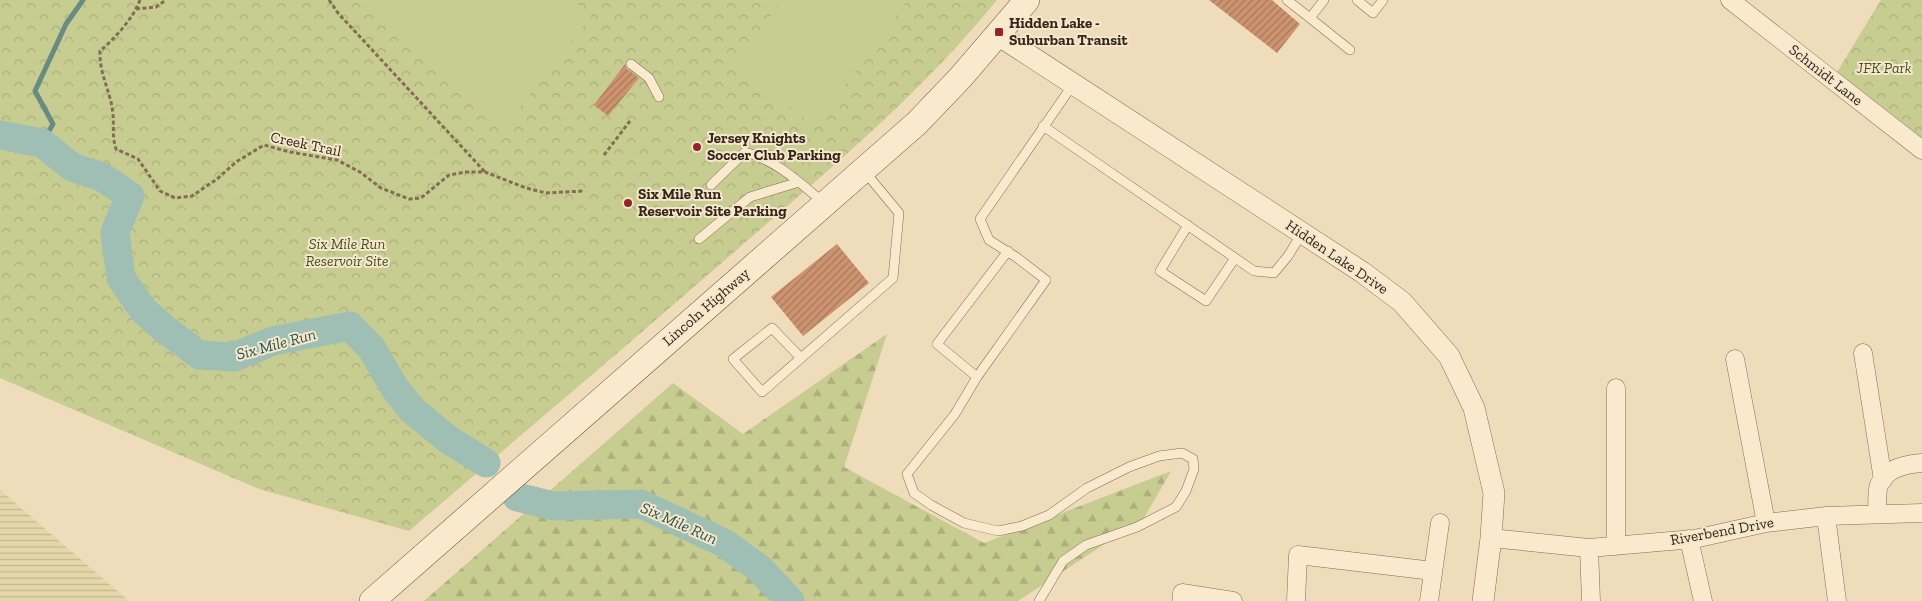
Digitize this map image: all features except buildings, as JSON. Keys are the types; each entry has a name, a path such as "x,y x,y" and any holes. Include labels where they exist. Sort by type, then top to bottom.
{"main road":[{"name":"Lincoln Highway","path":"372,601 917,123 961,77 1027,0"}],"street":[{"name":"Schmidt Lane","path":"1734,1 1922,150"},
{"name":"Hidden Lake Drive","path":"998,35 1074,82 1362,272 1402,302 1449,356 1474,408 1494,493 1491,538 1482,601"},
{"path":"1863,353 1883,480"},
{"path":"1735,359 1766,523"},
{"path":"1616,388 1616,546"},
{"path":"1877,513 1879,485 1890,471 1906,464 1922,463"},
{"name":"Riverbend Drive","path":"1491,538 1589,548 1689,539 1766,523 1826,516 1922,512"},
{"path":"1826,516 1837,601"},
{"path":"1429,601 1440,524"},
{"path":"1689,539 1703,601"},
{"path":"1589,548 1591,601"},
{"path":"1296,601 1298,555 1433,572"},
{"path":"1182,601 1182,593 1233,601"}],"lane":[{"path":"1287,0 1350,50"},
{"path":"1310,18 1324,0"},
{"path":"1357,0 1373,13 1383,0"},
{"path":"631,64 649,78 659,97"},
{"path":"1039,601 1062,561 1086,545 1137,528 1176,507 1186,491 1194,469 1193,459 1182,453 1159,456 1087,488 1049,515 1022,526 998,531 964,523 925,501 914,493 907,474 955,414 977,377 1046,280 989,240 980,219 1074,82"},
{"path":"1043,126 1254,271 1274,273 1303,233"},
{"path":"711,185 745,152 758,156 787,172 825,203"},
{"path":"801,358 772,328 732,359 762,392 893,278 898,213 864,170"},
{"path":"699,239 750,197 799,182"},
{"path":"1188,226 1160,271 1206,301 1235,258"},
{"path":"977,377 937,344 1008,252"}],"path":[{"name":"Creek Trail","path":"140,0 136,10 100,51 100,64 113,112 112,139 116,149 138,159 160,191 175,198 192,196 217,179 236,162 264,145 290,152 337,160 360,172 381,188 409,199 421,198 449,175 466,172 485,172 526,188 546,193 583,191"},
{"path":"136,10 156,7 166,0"},
{"path":"329,0 338,13 485,172"},
{"path":"604,155 630,122"}],"shaded area":[{"path":"0,490 129,601 0,601"}],"green space":[{"name":"Six Mile Run Reservoir Site","path":"0,0 997,0 940,65 846,155 409,531 259,489 0,378"},
{"path":"354,0 573,0 591,16 503,129"},
{"path":"782,0 908,0 815,126 735,66"},
{"name":"JFK Park","path":"1881,0 1922,0 1922,145 1834,77"},
{"path":"887,334 844,467 984,543 1171,471 1144,518 1018,601 424,601 673,383 743,434"}],"waterway":[{"path":"42,143 53,124 35,91 66,24 83,0"},
{"name":"Six Mile Run","path":"0,135 42,143 72,167 102,177 130,196 115,232 121,278 143,310 199,355 234,357 273,341 350,326 372,349 394,387 412,410 449,440 486,463"},
{"name":"Six Mile Run","path":"517,497 554,506 641,504 724,543 760,569 790,601"}],"place":[{"name":"Hidden Lake - Suburban Transit","path":"999,32"},
{"name":"Jersey Knights Soccer Club Parking","path":"697,147"},
{"name":"Six Mile Run Reservoir Site Parking","path":"628,203"}]}
